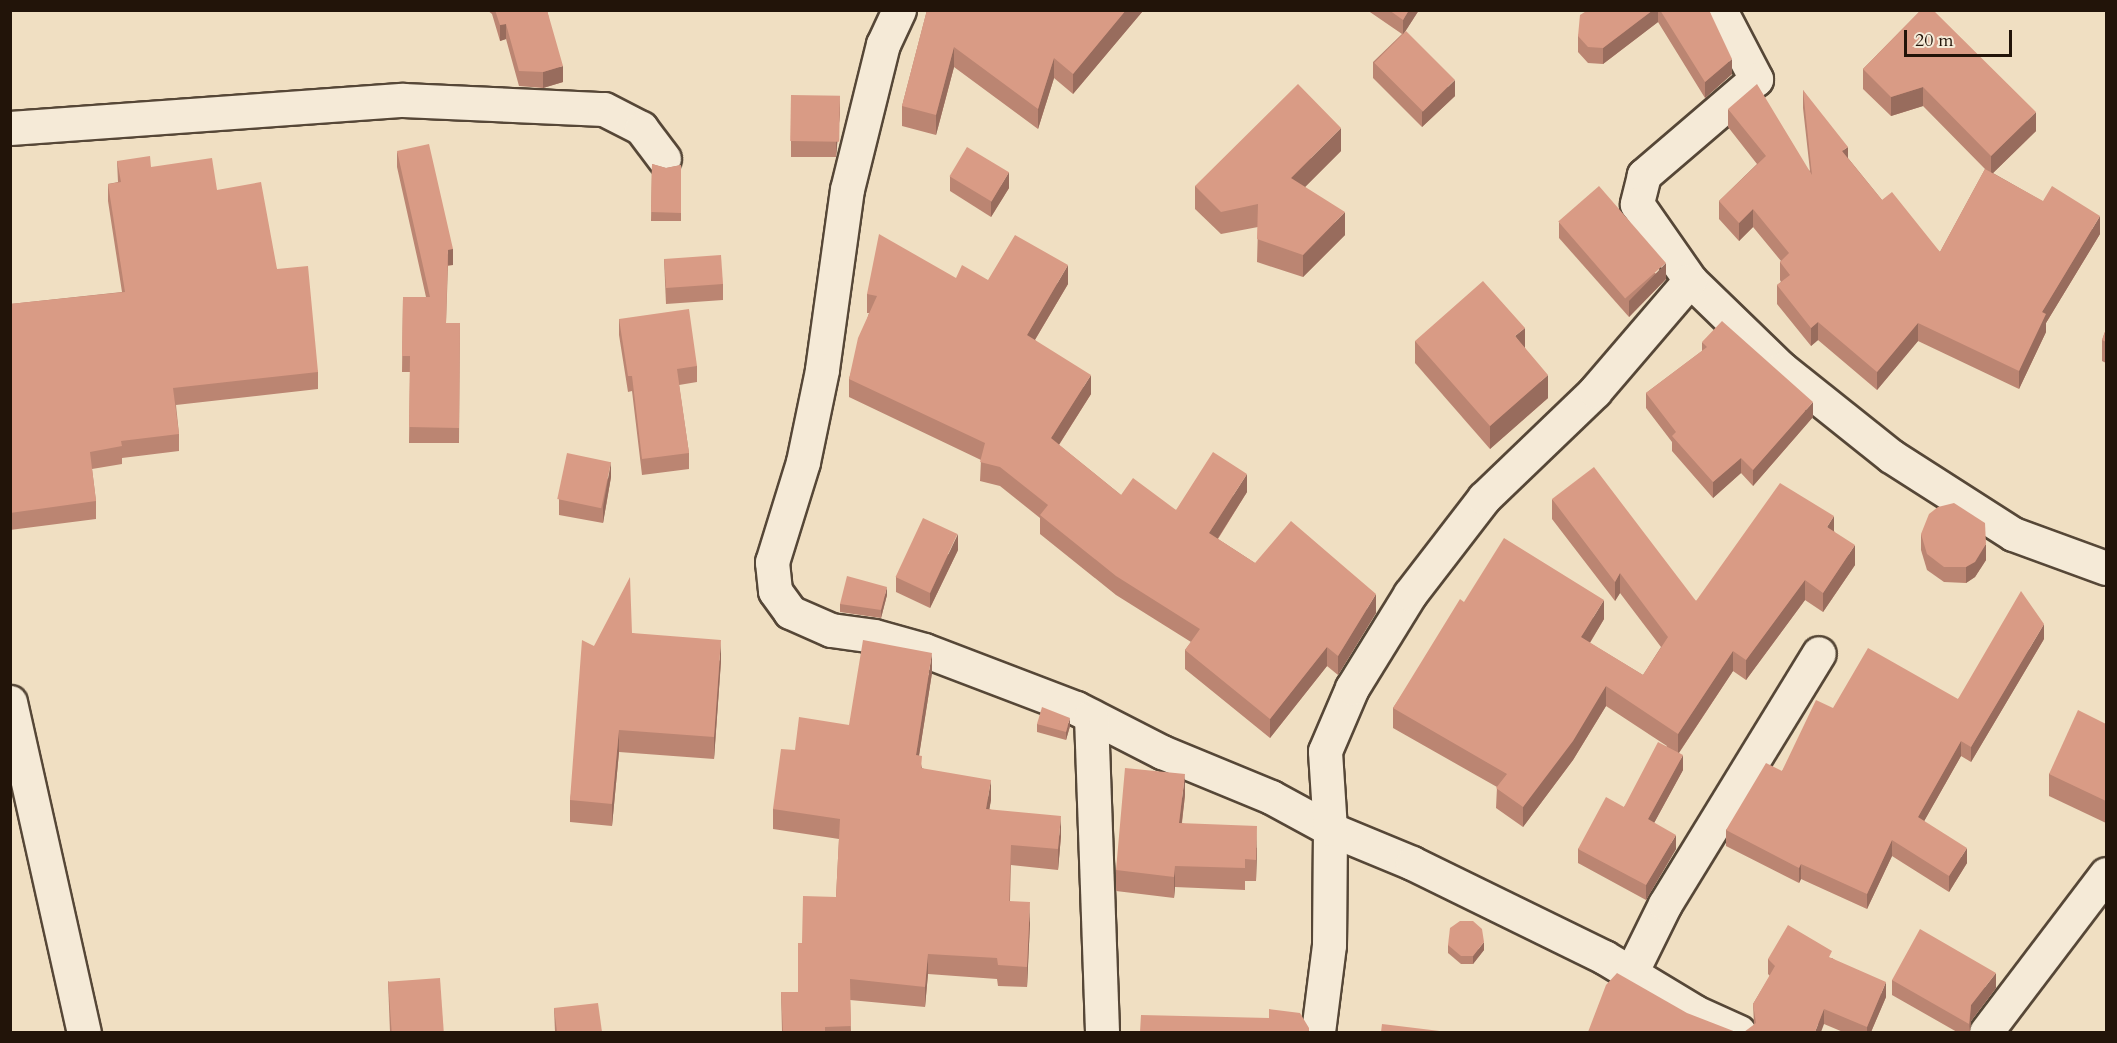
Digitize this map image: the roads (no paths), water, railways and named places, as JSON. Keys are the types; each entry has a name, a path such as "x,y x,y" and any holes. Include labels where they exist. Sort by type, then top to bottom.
{"street":[{"path":"899,10 883,44 847,189 822,370 803,462 772,562 775,591 790,612 831,630 924,650 1091,716 1162,752 1271,797 1330,829 1412,863 1631,973 1695,1012 1739,1032"},
{"path":"1720,10 1756,80 1644,174 1637,204 1690,280 1782,369 1891,456 2013,534 2106,568"},
{"path":"10,128 403,100 604,109 640,129 664,158"},
{"path":"1318,1032 1329,945 1330,829 1325,752 1352,688 1410,594 1484,498 1595,391 1690,280"},
{"path":"1631,973 1665,904 1819,653"},
{"path":"12,712 84,1032"},
{"path":"1091,716 1102,1032"},
{"path":"1986,1032 2106,874"}]}
